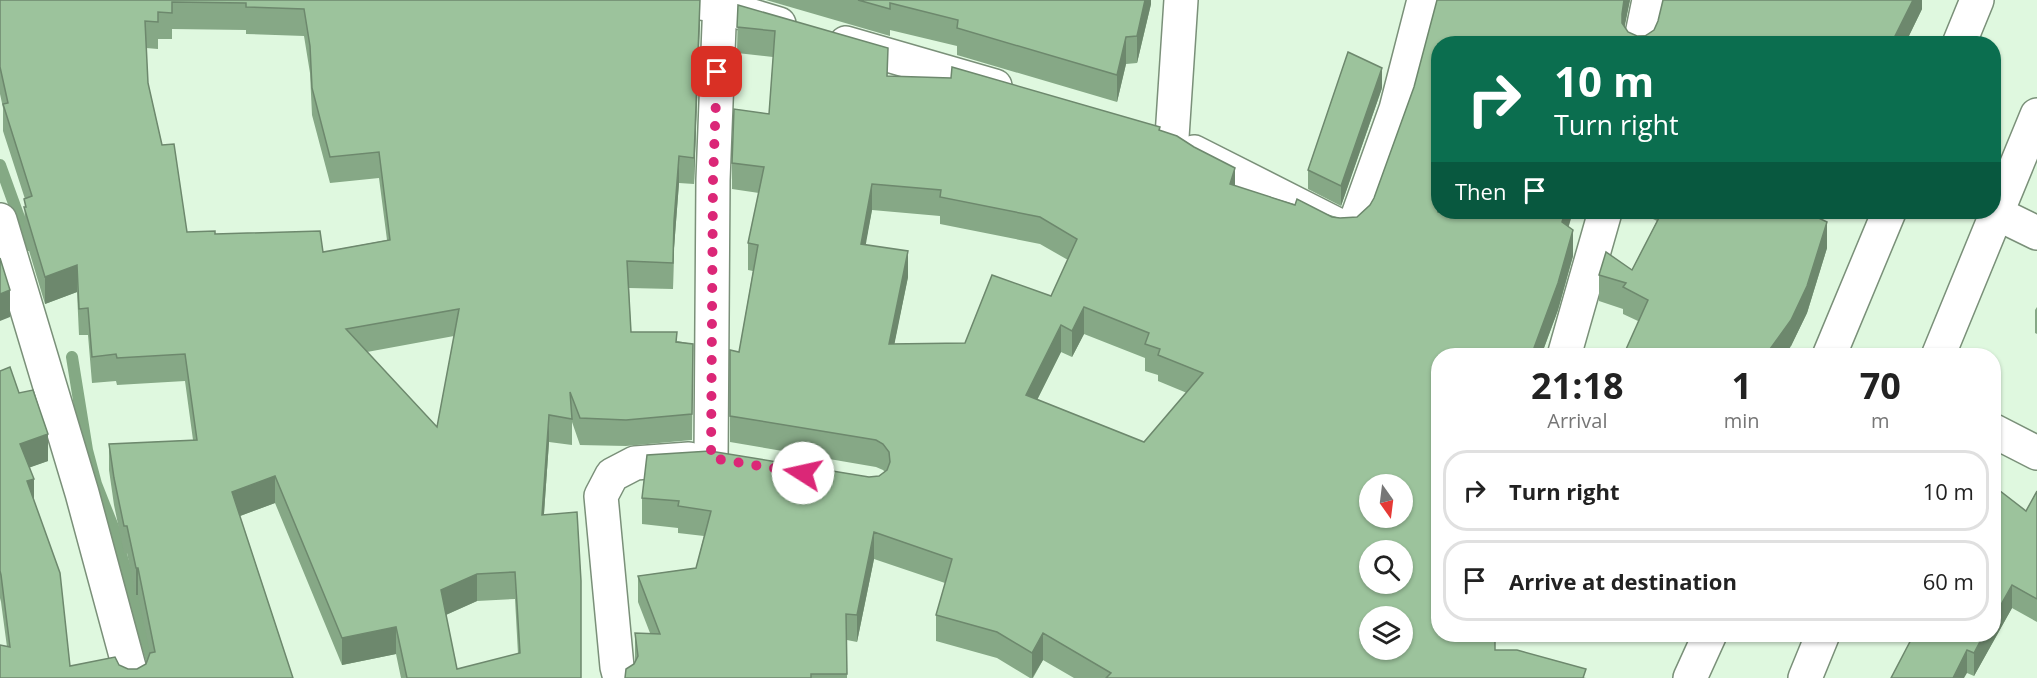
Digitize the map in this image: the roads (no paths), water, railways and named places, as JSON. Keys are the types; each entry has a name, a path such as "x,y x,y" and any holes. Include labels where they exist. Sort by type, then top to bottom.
{"street":[{"path":"683,0 720,3 815,34 1025,95"},
{"path":"1172,137 1181,0"},
{"path":"1138,127 1172,137 1202,157 1340,226 1349,226 1357,218 1396,109 1424,0"},
{"path":"1642,36 1649,0"},
{"path":"1962,36 1977,0"},
{"path":"711,458 713,180 720,3"},
{"path":"2001,201 2037,115"},
{"path":"2001,215 2037,233"},
{"path":"1566,348 1603,219"},
{"path":"1832,348 1886,219"},
{"path":"1941,348 1994,219"},
{"path":"0,220 82,493 132,678"},
{"path":"2001,435 2037,453"},
{"path":"620,678 617,667 601,496 612,475 635,463 711,458 746,464"},
{"path":"1690,678 1706,642"},
{"path":"1805,678 1820,642"}],"waterway":[{"path":"0,165 29,245"},
{"path":"72,357 87,450 96,484 113,527 157,678"}]}
